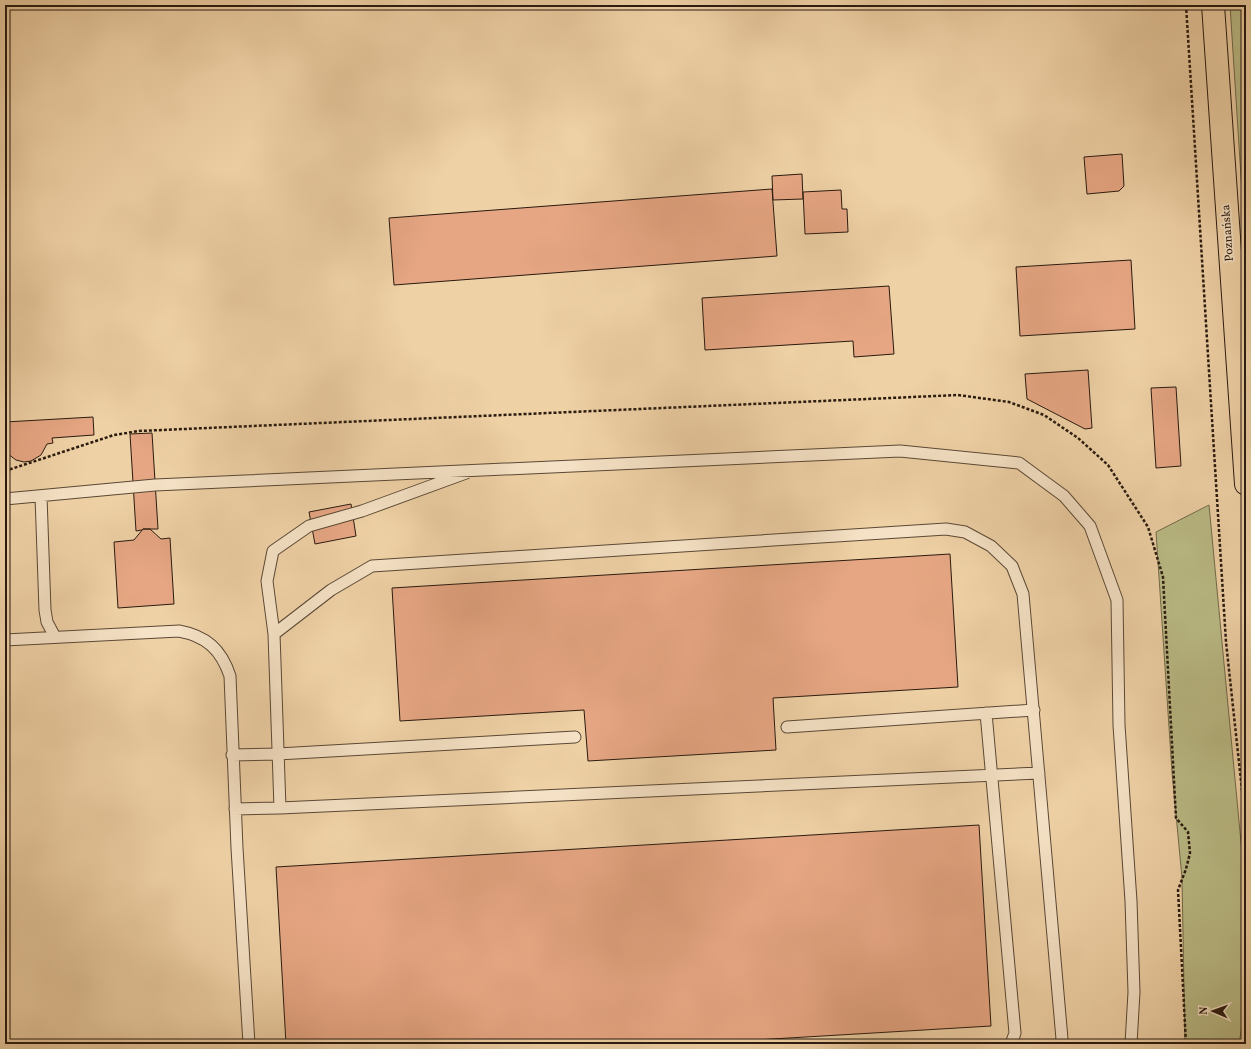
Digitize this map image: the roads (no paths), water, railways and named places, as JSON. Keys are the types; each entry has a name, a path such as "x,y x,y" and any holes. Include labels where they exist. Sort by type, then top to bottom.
{"main road":[{"name":"Poznańska","path":"1213,5 1246,484"}],"lane":[{"path":"5,499 155,485 900,451 1019,463 1064,496 1090,526 1116,600 1119,725 1134,992 1131,1044"},
{"path":"280,808 274,634 267,581 273,551 309,526 362,511 476,470"},
{"path":"41,496 45,610 47,622 55,637"},
{"path":"274,634 331,590 372,566 946,529 965,532 991,546 1012,566 1023,594 1062,1039 1060,1044"},
{"path":"5,640 179,631 194,635 210,643 220,654 230,676 232,755 249,1044"},
{"path":"787,727 1034,710"},
{"path":"986,713 1015,1033 1011,1044"},
{"path":"232,755 278,754 575,737"},
{"path":"235,809 1038,773"}]}
